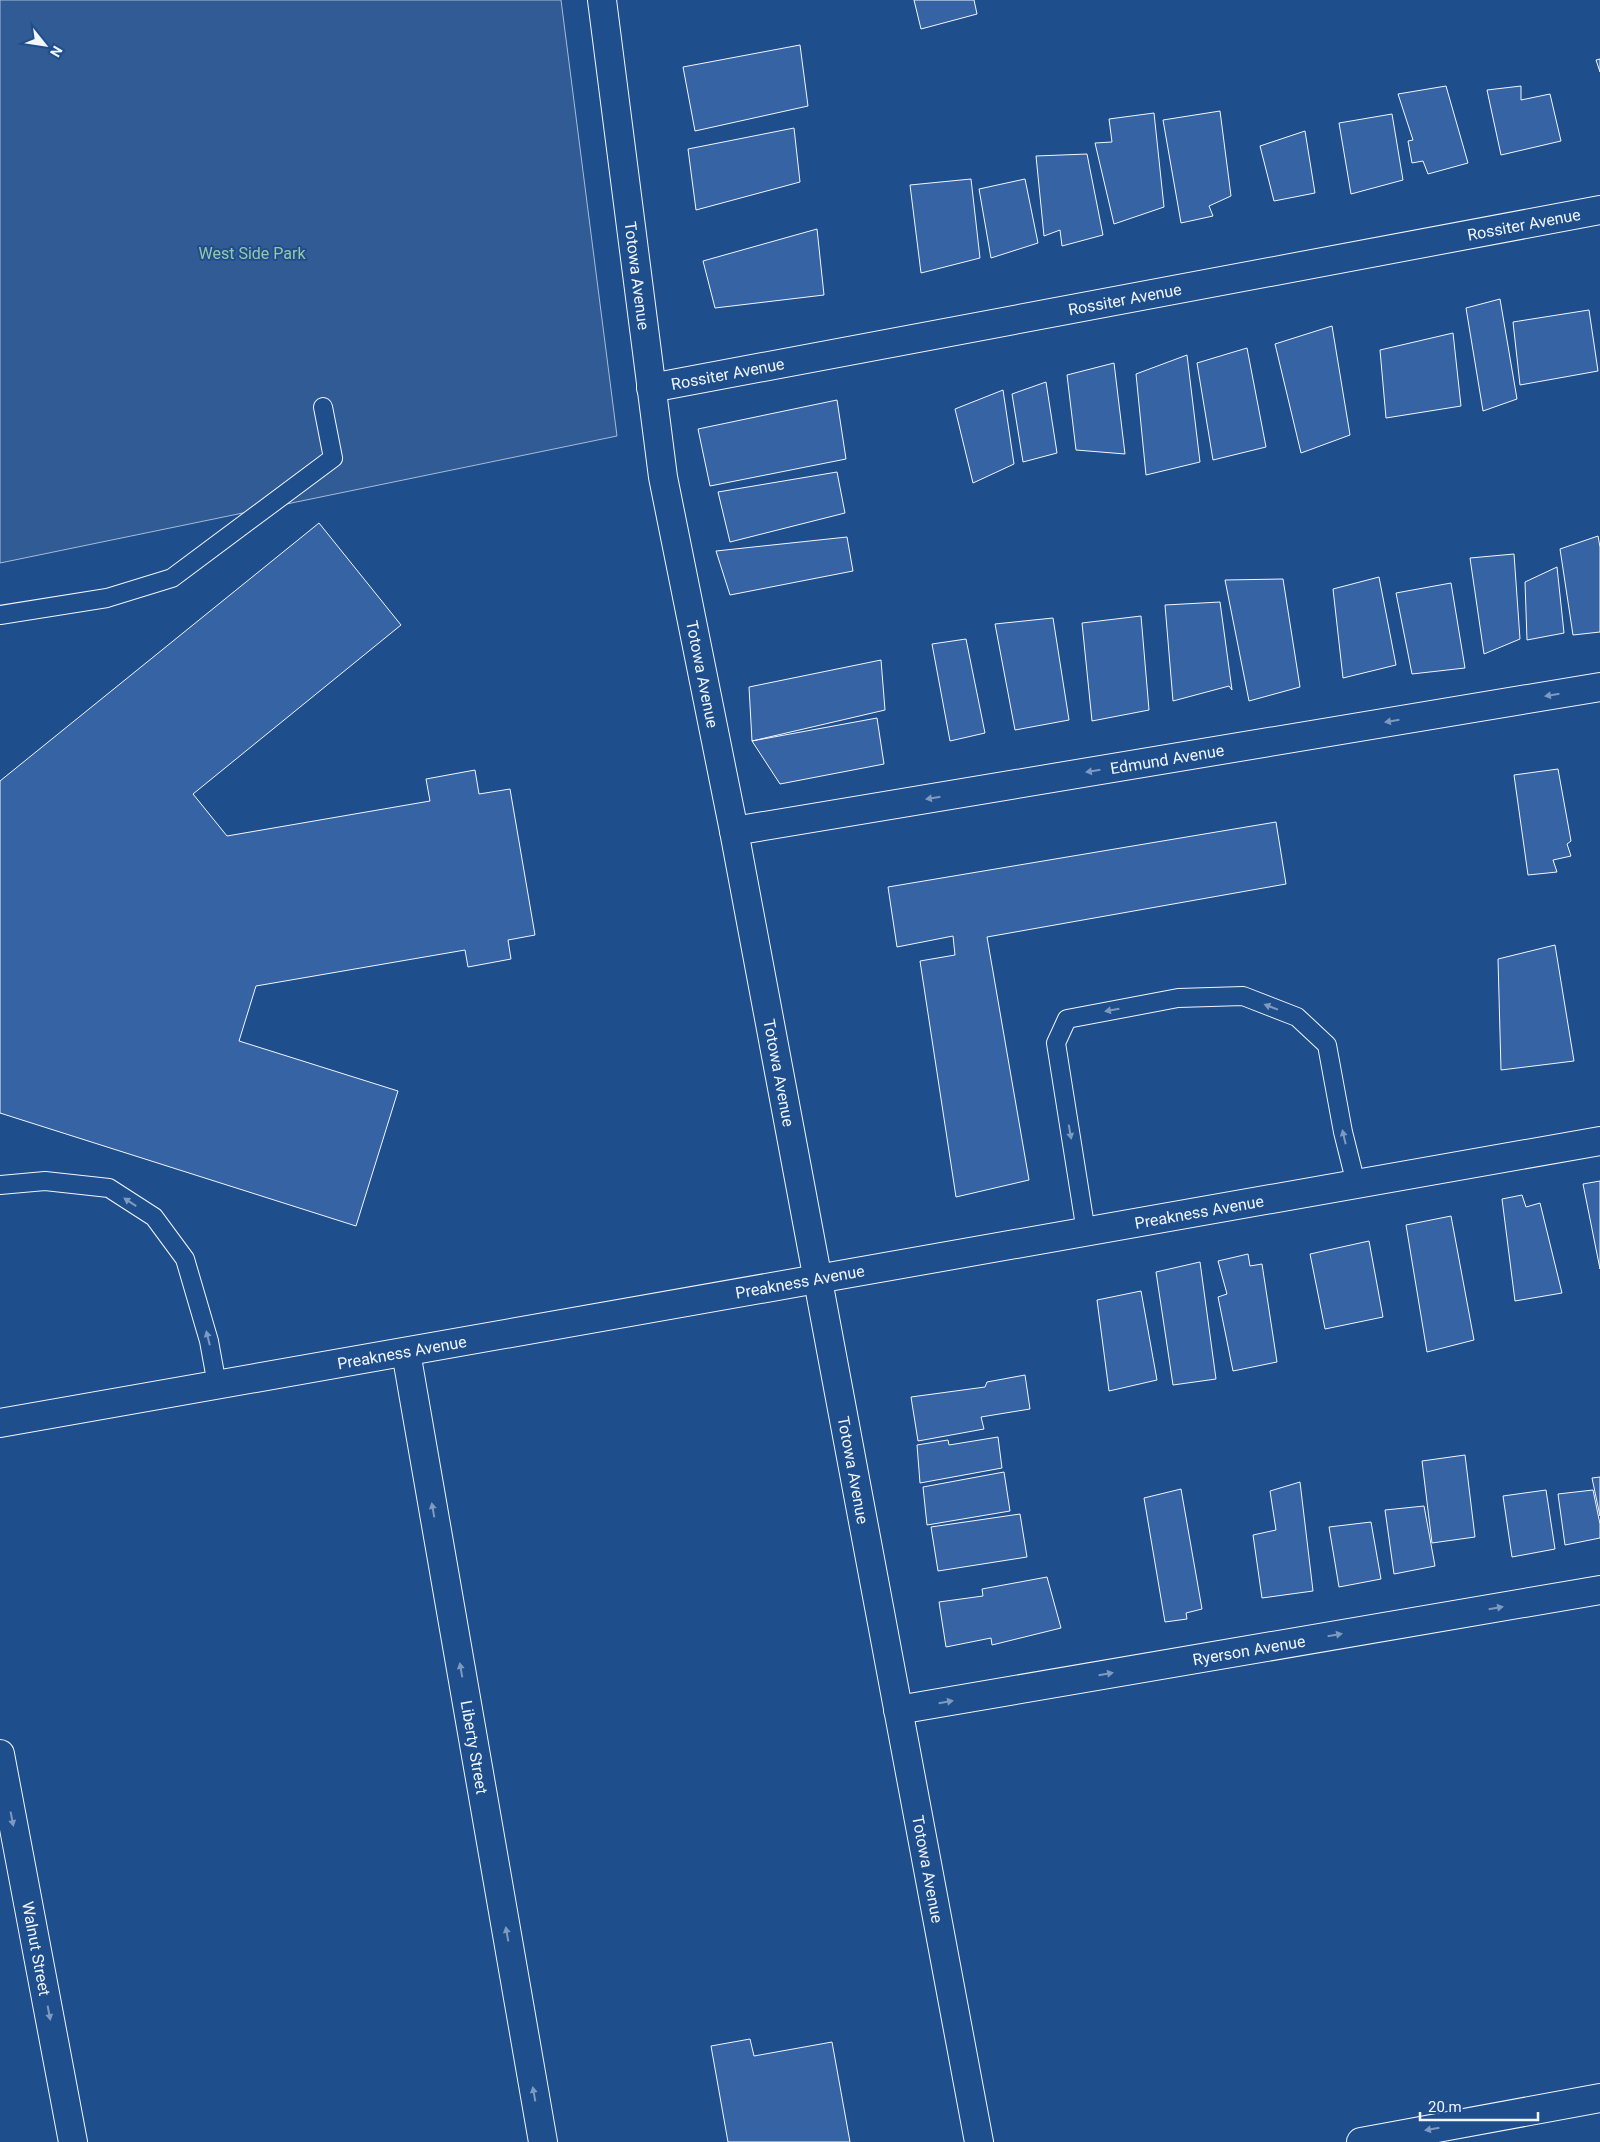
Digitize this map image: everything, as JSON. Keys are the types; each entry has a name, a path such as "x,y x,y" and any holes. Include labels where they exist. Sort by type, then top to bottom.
{"street":[{"name":"Totowa Avenue","path":"602,0 663,477 734,831 979,2142"},
{"name":"Rossiter Avenue","path":"651,388 1600,210"},
{"name":"Edmund Avenue","path":"734,831 1600,686"},
{"name":"Preakness Avenue","path":"0,1423 1600,1141"},
{"name":"Liberty Street","path":"406,1352 543,2142"},
{"name":"Ryerson Avenue","path":"898,1710 1600,1590"},
{"name":"Walnut Street","path":"0,1754 73,2142"},
{"path":"1360,2142 1600,2098"}],"lane":[{"path":"0,615 107,598 172,578 333,458 323,408"},
{"path":"1086,1232 1056,1043 1067,1019 1115,1009 1178,998 1244,996 1297,1017 1327,1045 1343,1132 1356,1184"},
{"path":"0,1185 45,1180 109,1188 154,1217 185,1259 209,1341 217,1386"}],"shaded area":[{"name":"West Side Park","path":"0,0 561,0 617,436 0,563"}],"building":[{"path":"914,0 974,0 977,14 921,29"},
{"path":"800,45 808,106 695,131 683,67"},
{"path":"1600,59 1600,72 1596,60"},
{"path":"1446,86 1468,163 1428,174 1423,161 1412,163 1408,141 1413,140 1398,94"},
{"path":"1521,86 1521,100 1550,94 1561,141 1501,155 1487,90"},
{"path":"1220,111 1231,196 1209,206 1213,216 1181,223 1163,120"},
{"path":"1154,113 1164,207 1114,224 1095,143 1112,142 1109,119"},
{"path":"1392,114 1403,180 1351,194 1339,123"},
{"path":"794,128 800,182 696,210 688,149"},
{"path":"1305,131 1315,193 1274,201 1260,146"},
{"path":"1087,154 1103,235 1062,246 1060,230 1044,236 1036,156"},
{"path":"971,179 980,258 921,273 910,185"},
{"path":"1025,179 1038,243 991,258 979,189"},
{"path":"817,229 824,295 715,308 703,261"},
{"path":"1500,299 1517,399 1483,411 1466,308"},
{"path":"1589,310 1598,371 1520,385 1513,322"},
{"path":"1332,326 1350,435 1301,453 1275,344"},
{"path":"1453,333 1461,406 1386,418 1380,350"},
{"path":"1247,348 1266,447 1213,460 1197,363"},
{"path":"1187,355 1200,462 1146,475 1136,374"},
{"path":"1114,363 1125,454 1076,450 1067,375"},
{"path":"1046,382 1057,453 1023,462 1012,394"},
{"path":"1003,390 1014,464 973,483 955,409"},
{"path":"837,400 846,459 710,486 698,429"},
{"path":"837,472 845,513 730,542 718,492"},
{"path":"319,523 401,625 193,794 227,836 430,801 426,779 475,770 479,794 510,789 535,935 508,940 511,959 468,967 465,950 256,986 239,1041 398,1091 356,1226 0,1113 0,781"},
{"path":"1598,536 1600,547 1600,632 1573,635 1560,549"},
{"path":"847,537 853,571 730,595 716,551"},
{"path":"1514,554 1520,639 1484,654 1470,558"},
{"path":"1557,567 1564,633 1527,640 1525,582"},
{"path":"1379,577 1396,665 1343,678 1333,589"},
{"path":"1283,579 1300,687 1249,701 1225,580"},
{"path":"1451,583 1465,668 1412,674 1396,593"},
{"path":"1220,602 1232,690 1229,686 1173,701 1165,605"},
{"path":"1141,616 1149,710 1092,721 1082,623"},
{"path":"1053,618 1069,720 1015,730 995,624"},
{"path":"966,639 985,733 950,741 932,644"},
{"path":"881,660 885,710 752,741 749,687"},
{"path":"877,718 884,764 780,784 752,741"},
{"path":"1558,769 1571,841 1567,844 1571,856 1553,860 1557,872 1528,875 1514,775"},
{"path":"1276,822 1286,884 987,937 1029,1180 956,1197 920,961 955,955 953,936 897,947 888,887"},
{"path":"1555,945 1574,1061 1501,1070 1498,959"},
{"path":"1600,1181 1600,1269 1583,1184"},
{"path":"1522,1195 1526,1207 1540,1203 1562,1293 1515,1301 1502,1199"},
{"path":"1451,1216 1474,1340 1427,1352 1406,1225"},
{"path":"1369,1241 1383,1317 1325,1329 1310,1254"},
{"path":"1248,1254 1250,1266 1262,1264 1277,1362 1233,1371 1218,1297 1227,1294 1218,1261"},
{"path":"1200,1262 1216,1379 1173,1385 1156,1272"},
{"path":"1141,1291 1157,1380 1109,1391 1097,1300"},
{"path":"1025,1375 1030,1409 981,1417 984,1429 918,1441 911,1397 985,1387 987,1382"},
{"path":"998,1437 1002,1468 920,1483 917,1445 948,1440 949,1445"},
{"path":"1465,1455 1475,1537 1432,1543 1422,1461"},
{"path":"1004,1472 1010,1511 927,1525 923,1487"},
{"path":"1600,1477 1600,1516 1592,1478"},
{"path":"1300,1482 1313,1591 1262,1598 1253,1535 1276,1530 1270,1491"},
{"path":"1181,1489 1202,1609 1186,1613 1187,1619 1165,1622 1144,1498"},
{"path":"1546,1490 1555,1549 1512,1557 1503,1496"},
{"path":"1593,1490 1600,1524 1600,1538 1565,1545 1558,1494"},
{"path":"1424,1506 1435,1566 1394,1574 1385,1510"},
{"path":"1020,1514 1027,1557 938,1571 931,1527"},
{"path":"1371,1522 1381,1579 1339,1587 1329,1527"},
{"path":"1047,1577 1061,1628 992,1645 991,1638 946,1647 939,1602 983,1596 982,1589"},
{"path":"750,2039 754,2056 832,2042 850,2142 728,2142 711,2046"}]}
